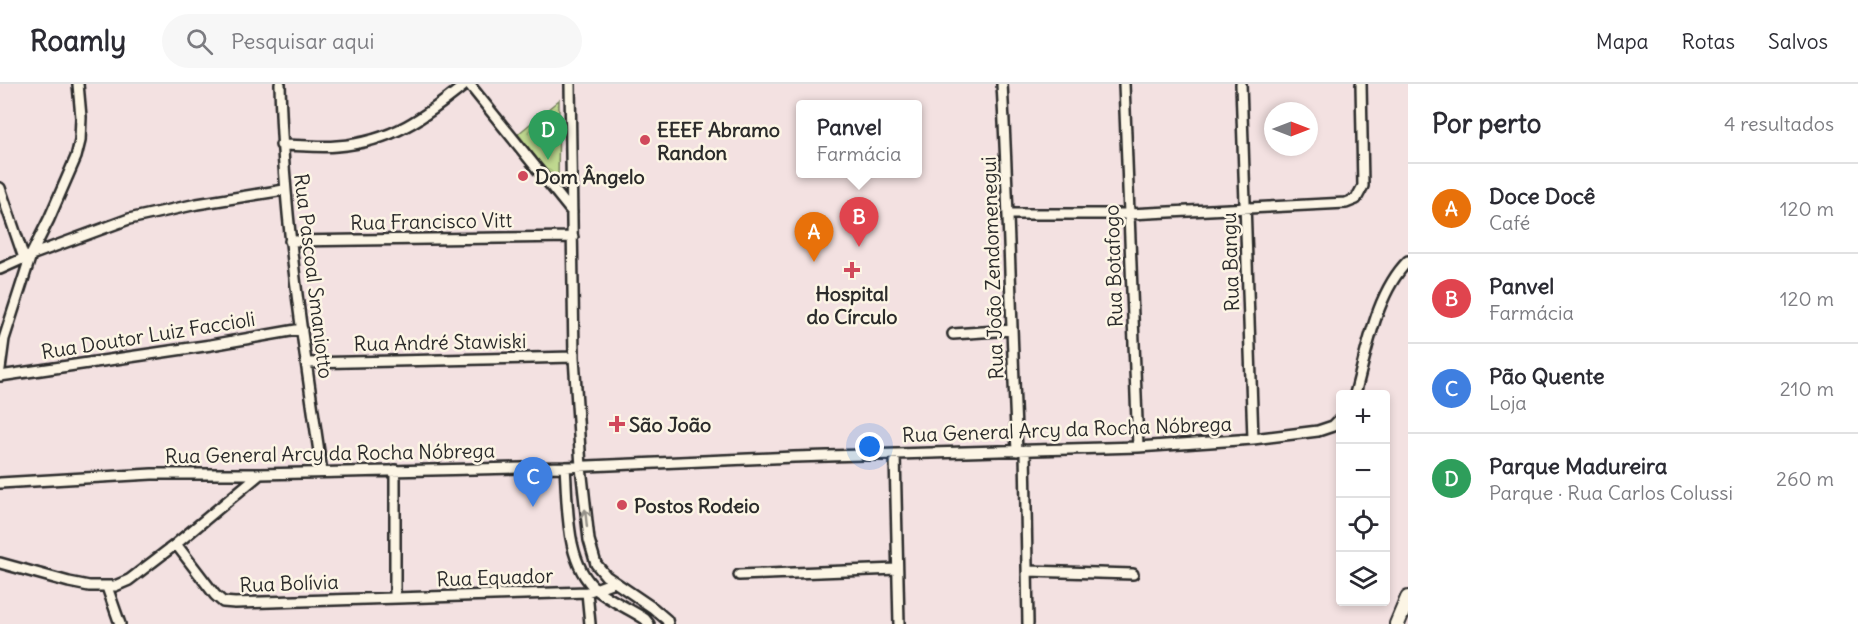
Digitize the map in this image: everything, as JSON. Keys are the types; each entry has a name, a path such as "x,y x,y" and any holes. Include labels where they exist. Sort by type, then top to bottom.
{"main road":[{"path":"1397,624 1408,598"}],"street":[{"path":"0,369 4,339 28,256 49,219 76,157 80,141 78,84"},
{"name":"Rua Pascoal Smaniotto","path":"280,84 284,190 322,472"},
{"path":"281,145 336,147 389,135 429,114 468,84 572,212"},
{"path":"570,84 574,357 581,467 589,540 597,564 614,582 653,609 667,620 668,624"},
{"name":"Rua João Zendomenegui","path":"1002,84 1012,330 1021,451 1028,624"},
{"name":"Rua Botafogo","path":"1124,84 1138,447"},
{"name":"Rua Bangu","path":"1241,84 1252,439"},
{"path":"1009,214 1129,214 1346,203 1356,199 1363,186 1361,84"},
{"path":"0,188 28,256"},
{"path":"0,268 129,219 197,204 284,190"},
{"name":"Rua Francisco Vitt","path":"290,241 573,237"},
{"path":"1356,390 1375,320 1391,282 1408,261"},
{"name":"Rua Doutor Luiz Faccioli","path":"0,376 212,345 302,328"},
{"path":"953,334 1012,330"},
{"name":"Rua André Stawiski","path":"306,363 574,357"},
{"name":"Rua General Arcy da Rocha Nóbrega","path":"0,483 152,474 581,467 794,457 1138,447 1252,439 1318,431 1336,424"},
{"path":"895,455 899,624"},
{"path":"565,467 572,544 576,561 592,591 647,621 653,609"},
{"path":"394,470 394,598"},
{"path":"0,563 89,586 115,586 129,580 176,544 260,474"},
{"path":"572,544 589,540"},
{"name":"Rua Bolívia","path":"176,544 215,595 224,602 394,598"},
{"path":"739,575 897,569"},
{"path":"1027,571 1133,574"},
{"path":"592,591 614,582"},
{"path":"107,587 120,624"},
{"path":"590,624 592,591"},
{"name":"Rua Equador","path":"394,598 592,591"}],"green space":[{"path":"559,100 558,186 518,134"}],"place":[{"name":"EEEF Abramo Randon","path":"645,140"},
{"name":"Parque Madureira","path":"548,160"},
{"name":"Dom Ângelo","path":"523,176"},
{"name":"Panvel","path":"859,247"},
{"name":"Doce Docê","path":"814,262"},
{"name":"Hospital do Círculo","path":"852,270"},
{"name":"São João","path":"617,424"},
{"name":"Postos Rodeio","path":"622,505"},
{"name":"Pão Quente","path":"533,507"}]}
